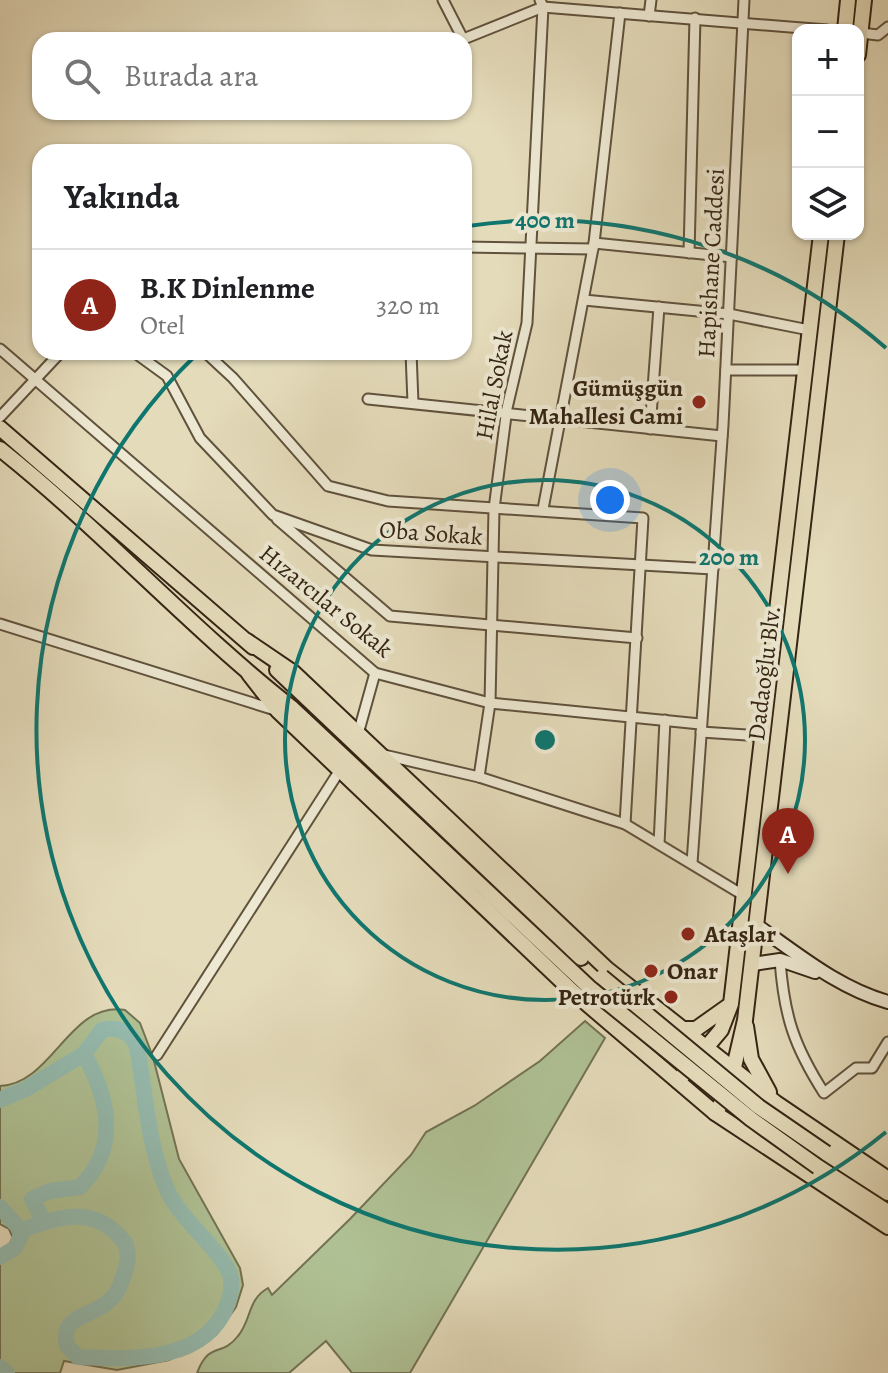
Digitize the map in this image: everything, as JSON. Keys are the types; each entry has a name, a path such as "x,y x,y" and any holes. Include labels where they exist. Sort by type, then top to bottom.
{"highway":[{"path":"846,24 848,0"},
{"path":"862,24 864,0"},
{"name":"Dadaoğlu Blv.","path":"678,1081 708,1049 721,1030 731,1004 820,240"},
{"name":"Dadaoğlu Blv.","path":"715,1113 728,1093 731,1068 745,1020 753,964 836,240"},
{"path":"0,428 247,641 602,977 759,1107 888,1193"},
{"path":"0,449 50,489 249,674 292,708 591,989 751,1119 888,1212"},
{"path":"247,641 294,673 607,969 776,1103 888,1179"},
{"path":"249,674 278,711 572,991 715,1113 888,1227"},
{"path":"682,1029 696,1029 710,1022 731,1004"},
{"path":"745,1020 751,1059 776,1103"}],"main road":[{"path":"756,925 830,976 863,995 888,1002"},
{"path":"753,964 780,960 830,976"}],"street":[{"path":"443,0 458,32"},
{"path":"649,16 651,0"},
{"name":"Hapishane Caddesi","path":"692,863 726,370 744,0"},
{"path":"472,35 542,3 564,3 649,16 792,26"},
{"name":"Hilal Sokak","path":"479,777 490,703 494,509 506,413 527,323 542,3"},
{"path":"543,509 594,246 620,13"},
{"path":"689,253 695,18"},
{"path":"864,33 878,35 888,27"},
{"path":"472,247 594,246 732,257"},
{"path":"584,300 729,314 809,330"},
{"path":"650,429 659,307"},
{"name":"Hızarcılar Sokak","path":"0,349 375,673 490,703 665,720 762,736"},
{"path":"0,417 54,360"},
{"name":"Oba Sokak","path":"145,360 167,376 200,438 273,515 372,550 713,569"},
{"path":"214,360 328,486 388,501 643,518 625,824"},
{"path":"411,360 413,403"},
{"path":"726,370 805,370"},
{"path":"368,399 722,436"},
{"path":"273,515 390,616 637,638"},
{"path":"0,624 278,711"},
{"path":"358,734 375,673"},
{"path":"659,844 665,720"},
{"path":"381,754 479,777 625,824 743,895"},
{"path":"157,1055 340,770"},
{"path":"780,960 783,1008 798,1053 824,1093 856,1068 872,1068 888,1042"}],"green space":[{"path":"125,1010 140,1023 153,1057 179,1159 240,1268 243,1285 236,1307 216,1335 169,1360 117,1370 64,1361 60,1373 0,1373 0,1250 9,1245 13,1238 9,1229 0,1224 0,1086 18,1082 34,1072 89,1018 106,1011"},
{"path":"585,1021 605,1038 410,1373 352,1373 326,1341 289,1373 197,1373 206,1356 232,1343 238,1336 256,1298 268,1288 272,1295 350,1219 411,1155 426,1132 474,1106 540,1061"}],"waterway":[{"path":"0,1100 26,1089 84,1054 102,1030 113,1029 128,1034 137,1047 151,1135 165,1185 178,1208 227,1268 231,1276 231,1294 217,1323 203,1337 185,1347 143,1357 78,1357 67,1346 68,1328 72,1322 102,1306 115,1294 127,1264 125,1243 113,1230 89,1218 62,1218 20,1231"},
{"path":"44,1222 32,1199 50,1191 80,1187 101,1156 105,1139 104,1105 100,1088 84,1054"},
{"path":"0,1207 21,1235 15,1248 0,1257"},
{"path":"0,1367 7,1373"}],"place":[{"name":"Gümüşgün Mahallesi Cami","path":"699,402"},
{"name":"B.K Dinlenme","path":"788,874"},
{"name":"Ataşlar","path":"688,934"},
{"name":"Onar","path":"651,971"},
{"name":"Petrotürk","path":"671,997"}]}
